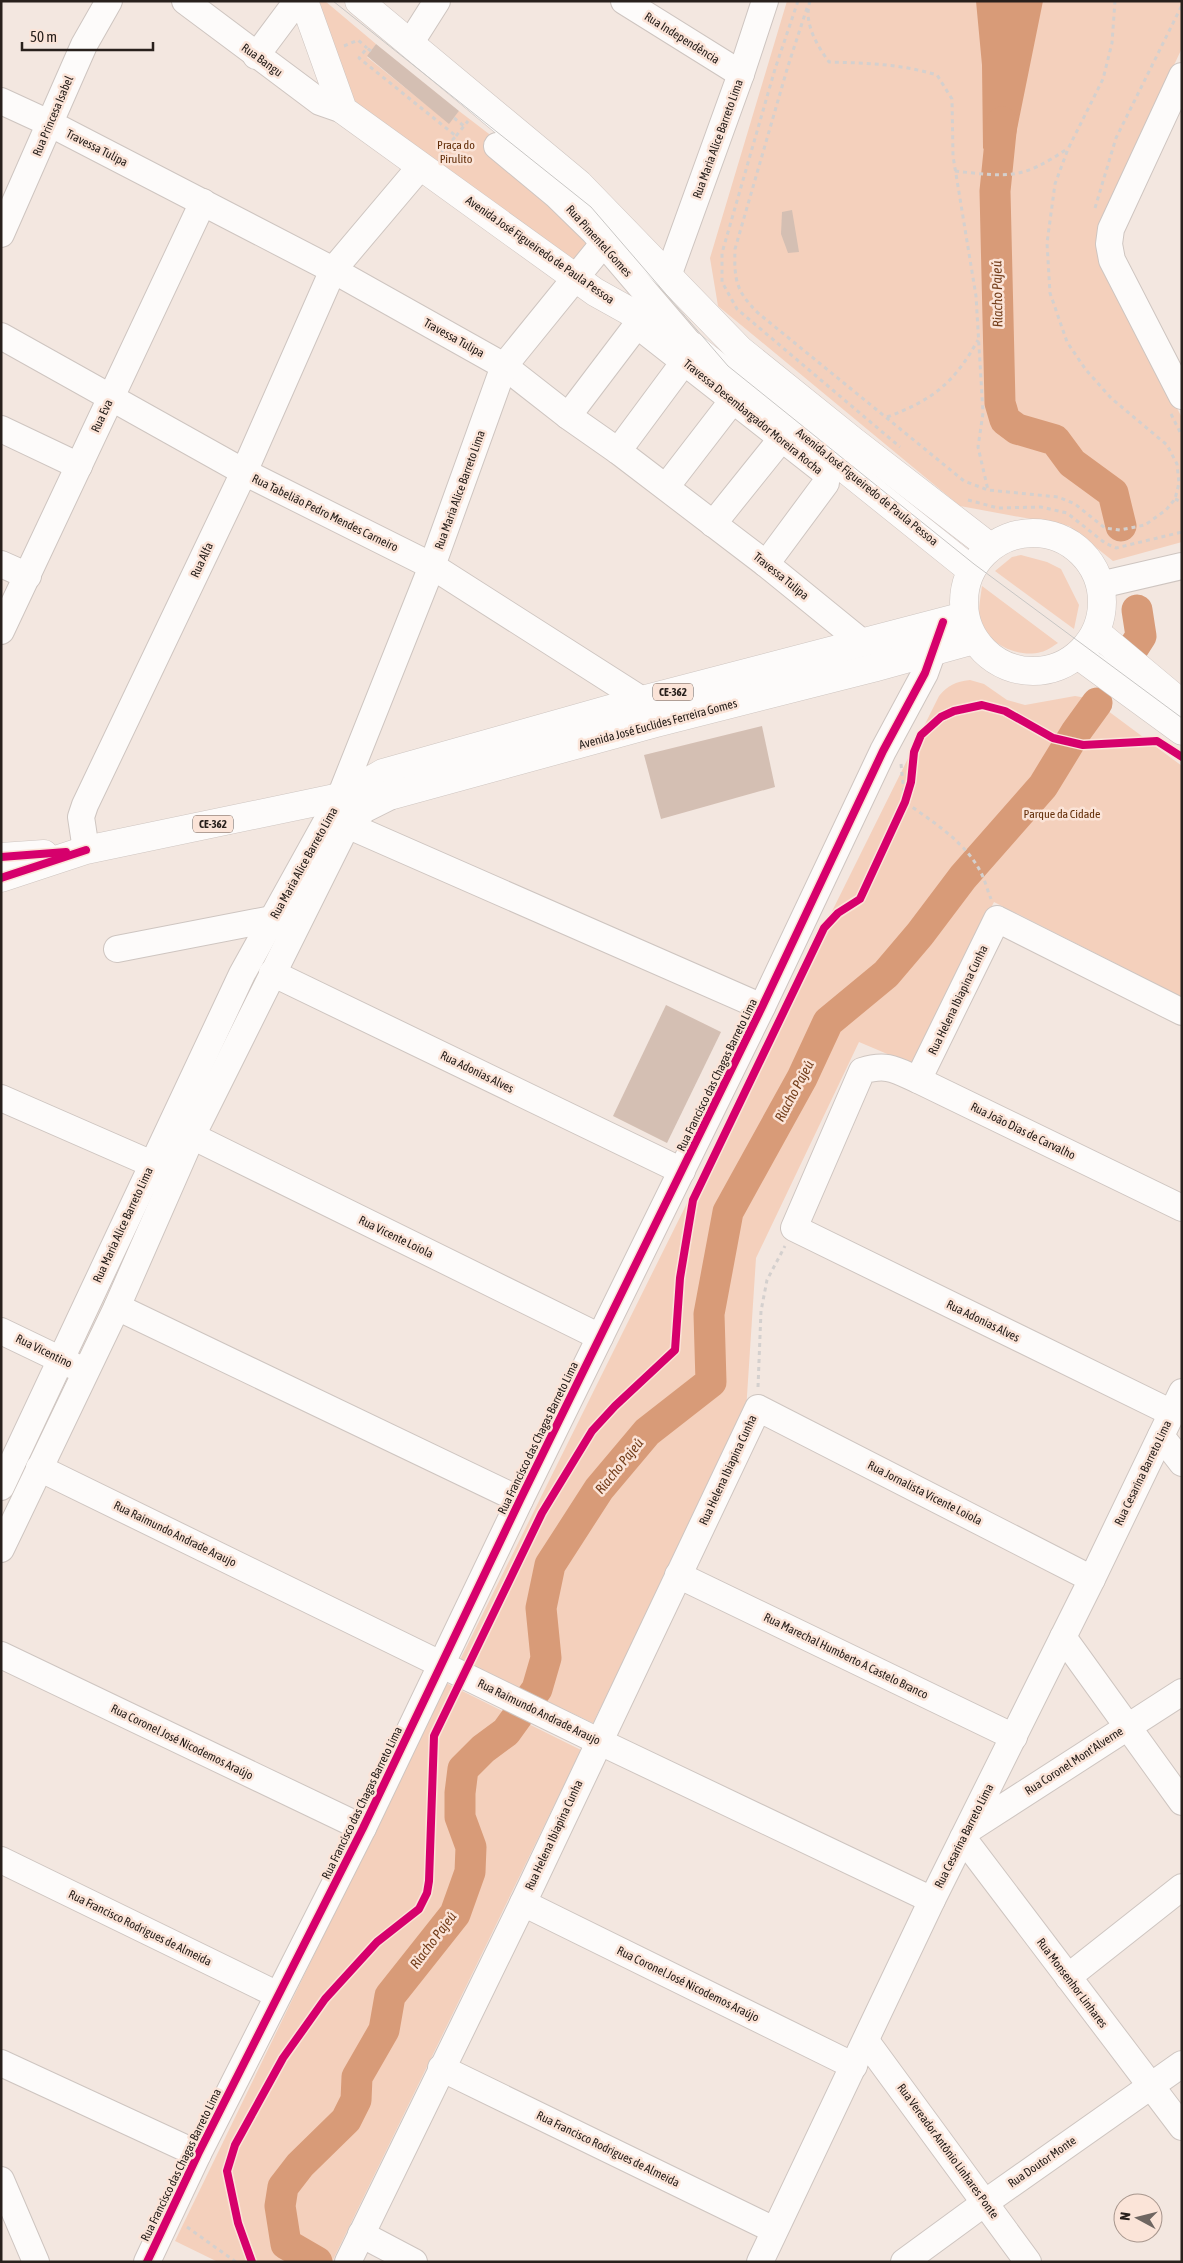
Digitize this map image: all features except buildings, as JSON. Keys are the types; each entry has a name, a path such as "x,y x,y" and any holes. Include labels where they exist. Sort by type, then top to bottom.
{"main road":[{"path":"304,1 343,110"},
{"path":"359,1 579,184 740,350 853,441 990,547"},
{"name":"Avenida José Figueiredo de Paula Pessoa","path":"343,110 585,285 688,354 971,570"},
{"path":"1033,532 1056,536 1076,547 1091,564 1100,585 1102,609 1096,632 1078,655 1061,666 1042,672 1022,671 1003,666 987,655 960,626 964,592 971,570 990,547 1010,536 1033,532"},
{"name":"Avenida José Euclides Ferreira Gomes","path":"340,798 383,774 642,700 863,643 960,626"},
{"name":"Avenida José Euclides Ferreira Gomes","path":"1,878 86,850 340,798 393,795 656,723 934,651 960,626"},
{"path":"1096,632 1182,704"},
{"path":"1078,655 1182,731"},
{"name":"Avenida José Euclides Ferreira Gomes","path":"1,857 86,850"}],"street":[{"name":"Rua Princesa Isabel","path":"1,234 51,124 84,45 109,1"},
{"name":"Rua Bangu","path":"185,1 256,56 320,102 343,110"},
{"path":"256,56 298,1"},
{"path":"410,42 437,1"},
{"name":"Rua Independência","path":"624,1 741,74"},
{"name":"Rua Maria Alice Barreto Lima","path":"668,276 741,74 765,1"},
{"path":"1182,76 1111,229 1109,244 1112,260 1182,396"},
{"name":"Travessa Tulipa","path":"1,101 51,124 333,270 504,366 766,564 863,643"},
{"name":"Rua Pimentel Gomes","path":"496,146 556,195 603,244 688,354"},
{"name":"Rua Alfa","path":"86,850 81,817 85,805 244,472 333,270 423,169"},
{"name":"Rua Eva","path":"1,631 203,202"},
{"name":"Rua Maria Alice Barreto Lima","path":"1,1487 242,974 340,798 432,566 504,366 585,285 603,244"},
{"name":"Travessa Desembargador Moreira Rocha","path":"585,285 637,325 688,354 734,400 822,470 826,476 826,483 766,564"},
{"path":"568,416 637,325"},
{"name":"Rua Tabelião Pedro Mendes Carneiro","path":"1,336 244,472 432,566 642,700"},
{"path":"618,451 688,354"},
{"path":"666,488 734,400"},
{"path":"1,429 79,466"},
{"path":"713,524 782,438"},
{"path":"1,564 28,576"},
{"path":"1100,585 1182,566"},
{"name":"Rua Francisco das Chagas Barreto Lima","path":"148,2262 198,2154 442,1665 520,1500 762,1007 884,751 925,673 934,651"},
{"name":"Rua Maria Alice Barreto Lima","path":"3,1540 117,1307 192,1136 347,825 365,809 393,795"},
{"path":"340,798 347,817 347,825 762,1007"},
{"path":"117,948 272,919"},
{"name":"Rua Helena Ibiapina Cunha","path":"918,1080 997,919 1182,1012"},
{"name":"Rua Adonias Alves","path":"272,973 682,1171"},
{"name":"Rua João Dias de Carvalho","path":"794,1228 862,1071 876,1067 888,1067 918,1080 1182,1208"},
{"path":"1,1098 175,1174"},
{"name":"Rua Vicente Loiola","path":"192,1136 600,1337"},
{"name":"Rua Adonias Alves","path":"794,1228 1175,1409"},
{"path":"117,1307 520,1500"},
{"name":"Rua Vicentino","path":"1,1331 86,1372"},
{"name":"Rua Helena Ibiapina Cunha","path":"348,2262 523,1903 598,1741 758,1408"},
{"name":"Rua Jornalista Vicente Loiola","path":"758,1408 1092,1579"},
{"path":"1175,1409 1182,1463"},
{"name":"Rua Cesarina Barreto Lima","path":"760,2262 932,1900 1175,1409"},
{"name":"Rua Raimundo Andrade Araujo","path":"39,1468 542,1714 932,1900"},
{"name":"Rua Marechal Humberto A Castelo Branco","path":"678,1575 1014,1737"},
{"path":"1062,1637 1182,1802"},
{"name":"Rua Coronel José Nicodemos Araújo","path":"1,1655 362,1828"},
{"name":"Rua Coronel Mont'Alverne","path":"965,1834 1182,1692"},
{"name":"Rua Monsenhor Linhares","path":"965,1834 1068,1977 1182,2127"},
{"name":"Rua Francisco Rodrigues de Almeida","path":"1,1860 278,1995"},
{"path":"1068,1977 1182,1887"},
{"name":"Rua Coronel José Nicodemos Araújo","path":"523,1903 854,2066"},
{"name":"Rua Vereador Antônio Linhares Ponte","path":"866,2041 986,2202 1028,2262"},
{"path":"1,2063 198,2154"},
{"name":"Rua Doutor Monte","path":"904,2262 1182,2064"},
{"name":"Rua Francisco Rodrigues de Almeida","path":"442,2068 774,2230"},
{"path":"1,2180 36,2262"},
{"path":"361,2234 414,2262"}],"path":[{"path":"798,1 775,69 722,253 722,282 737,309 901,448"},
{"path":"810,1 788,66 735,249 734,275 742,298 758,314 964,481 988,490 1058,497 1075,504 1105,528 1120,530 1145,525 1166,510 1175,499 1182,502"},
{"path":"807,8 814,41 829,62 876,63 919,69 936,75 952,99 955,171 976,296 983,413 978,447 988,490"},
{"path":"358,40 371,50"},
{"path":"367,48 359,58 456,136 423,169"},
{"path":"454,118 464,126"},
{"path":"955,171 1007,176 1042,166 1068,149"},
{"path":"887,417 908,409 949,382 963,367 978,340"},
{"path":"960,498 998,508 1041,507 1066,513 1105,543 1116,548 1182,532"},
{"path":"884,751 902,765 904,806"},
{"path":"904,806 911,782"},
{"path":"904,806 942,829 964,850 983,876"},
{"path":"758,1408 759,1342 762,1303 767,1280 794,1228"},
{"path":"170,2215 236,2262"}],"green space":[{"name":"Praça do Pirulito","path":"319,1 325,1 376,44 367,57 449,123 459,111 493,137 484,149 586,238 589,248 571,271 349,109"},
{"path":"787,1 1182,1 1182,48 1101,221 1102,256 1182,418 1182,542 1113,561 1069,526 960,506 718,306 710,258"},
{"path":"1021,555 1047,562 1061,569 1079,605 1074,629 995,571 1012,557"},
{"path":"982,586 1058,643 1045,651 1031,653 1021,653 1001,646 986,632 981,623 979,613"},
{"name":"Parque da Cidade","path":"970,680 984,684 1007,700 1025,705 1075,696 1092,699 1182,766 1182,997 994,902 911,1064 859,1042 756,1258 746,1411 593,1723 460,1660 939,696 952,685"},
{"path":"446,1683 581,1750 332,2262 218,2262 175,2241"}],"shaded area":[{"path":"976,1 1043,1 1012,154 997,165 983,148 982,65"}],"waterway":[{"name":"Riacho Pajeú","path":"1002,122 995,191 1000,403 1005,420 1017,429 1055,440 1072,463 1113,493 1121,526"},
{"name":"Riacho Pajeú","path":"1132,650 1141,636 1137,610"},
{"name":"Riacho Pajeú","path":"317,2262 286,2244 280,2206 283,2187 300,2165 346,2120 356,2100 357,2077 384,2030 390,1996 455,1914 470,1872 471,1847 460,1817 463,1769 483,1749 506,1732 537,1689 546,1658 541,1608 550,1565 599,1489 647,1432 711,1382 709,1314 728,1212 802,1078 828,1022 886,974 920,934 963,877 1043,786 1076,732 1097,703"}],"tram line":[{"path":"333,1 591,207 728,366 974,564 1182,718"}],"cycle path":[{"path":"147,2262 198,2154 363,1828 520,1500 762,1007 883,751 925,673 943,622"},
{"path":"252,2262 238,2223 227,2171 235,2145 283,2058 325,1999 377,1942 419,1909 427,1893 434,1736 542,1513 592,1431 615,1406 675,1350 680,1278 693,1200 824,928 838,913 860,899 905,802 911,782 914,752 921,735 941,717 954,711 982,705 1005,711 1053,738 1083,745 1157,741 1182,757"},
{"path":"1,878 86,850"},
{"path":"1,857 66,852"}]}
